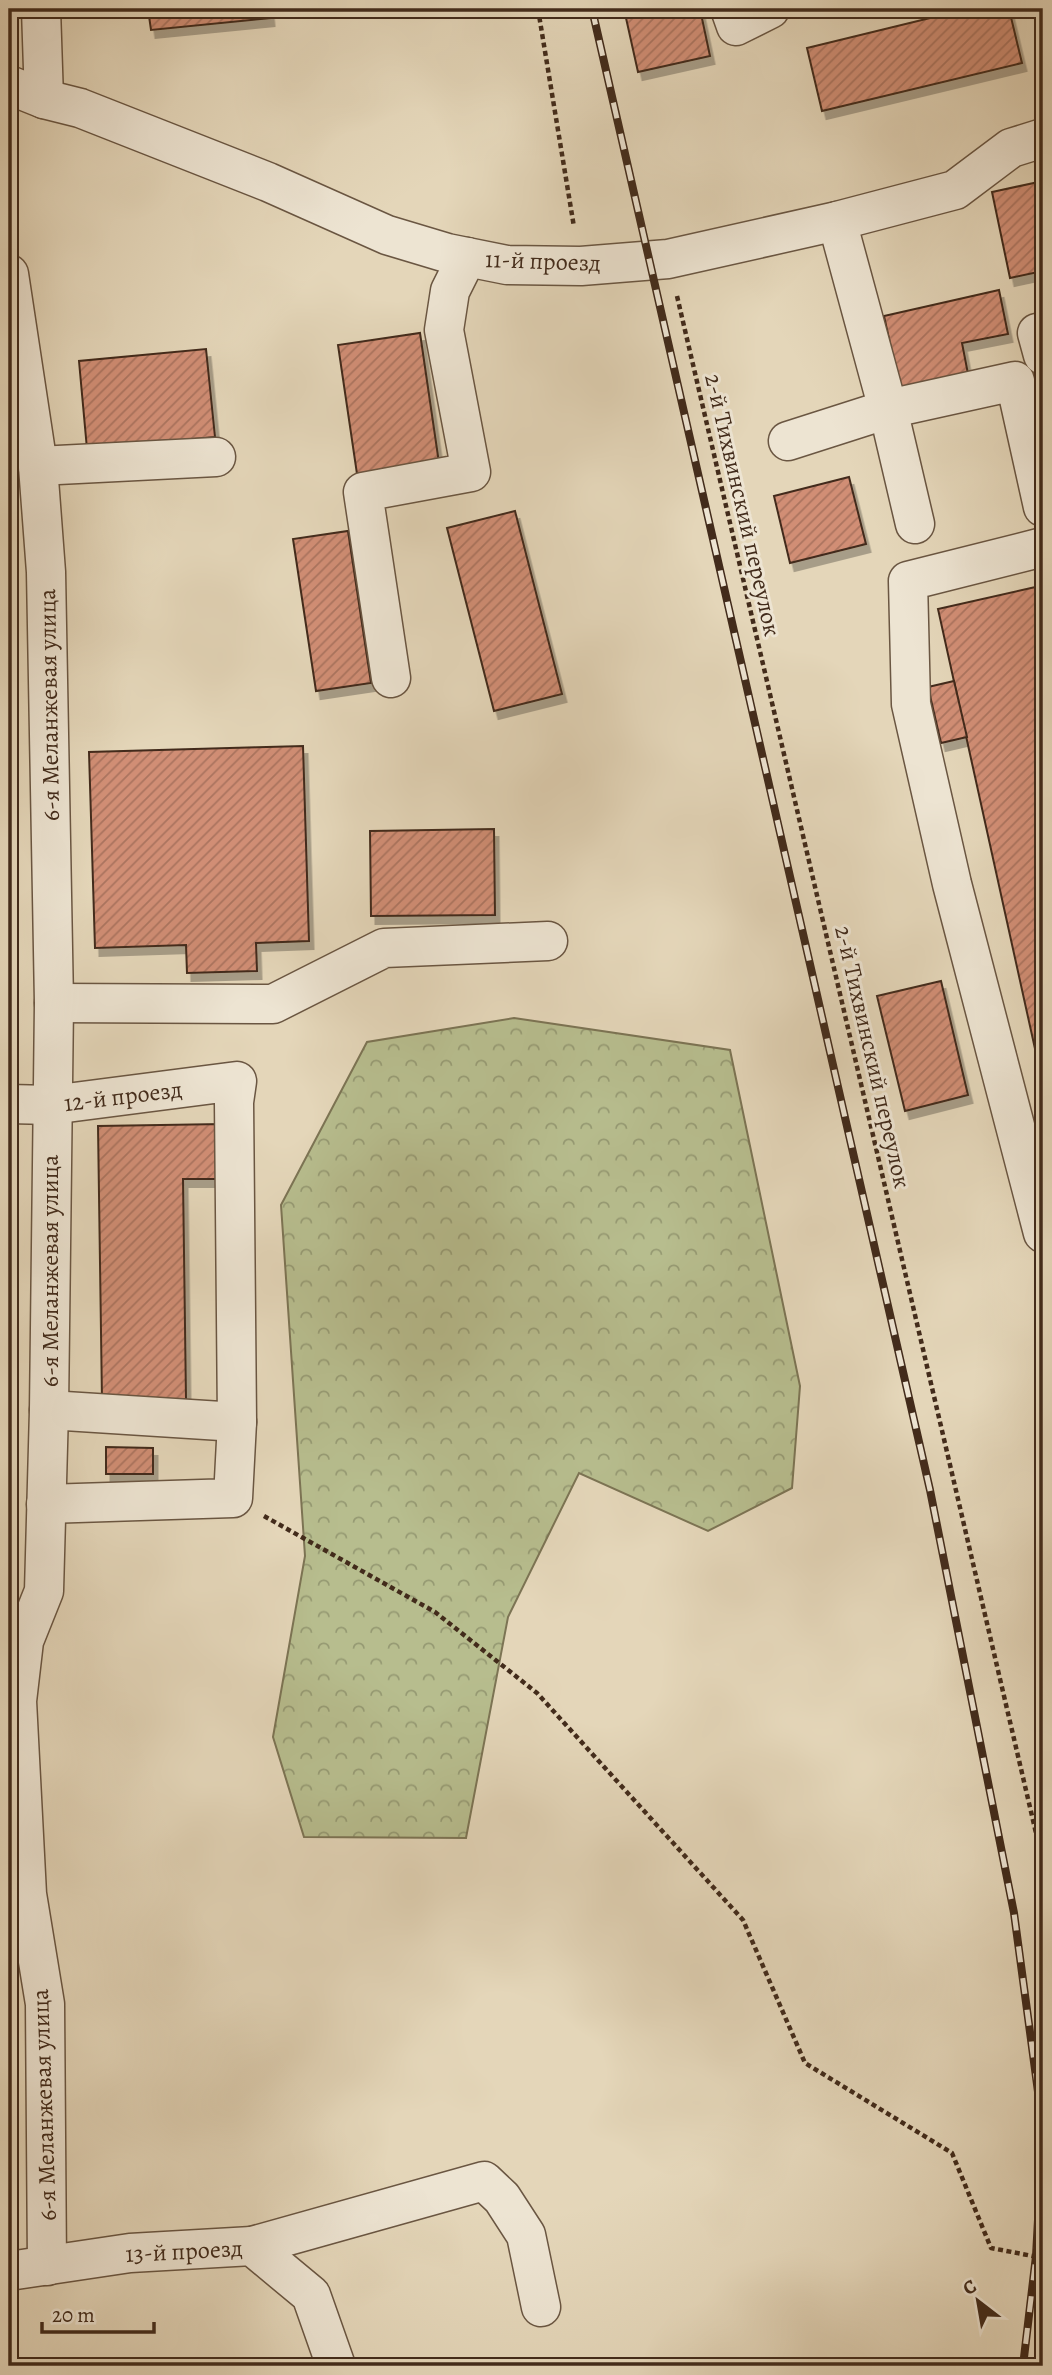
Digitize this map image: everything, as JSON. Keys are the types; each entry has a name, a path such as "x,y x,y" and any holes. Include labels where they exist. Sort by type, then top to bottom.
{"street":[{"path":"41,9 44,99"},
{"path":"730,9 736,26 770,9"},
{"name":"11-й проезд","path":"9,85 44,99 80,108 256,177 387,235 507,265 581,266 668,259 837,221 955,190 1011,148 1043,138"},
{"path":"837,221 888,409 915,524"},
{"path":"391,678 363,492 471,472 444,330 450,291 467,257"},
{"name":"6-я Меланжевая улица","path":"9,274 38,466 47,572 54,1003 49,1410 44,1591 24,1641 18,1701 18,1895 45,2004 47,2266"},
{"path":"1043,332 1037,333 1043,355"},
{"path":"788,441 888,409 1016,381 1034,419 1043,507"},
{"path":"38,466 216,457"},
{"path":"1043,547 908,581 911,704 952,884 1043,1233"},
{"path":"54,1003 273,1004 384,948 548,941"},
{"name":"12-й проезд","path":"9,1104 51,1105 237,1081 234,1102 237,1422"},
{"path":"46,1504 233,1498 237,1422 49,1410"},
{"path":"9,1630 44,1591"},
{"path":"252,2246 484,2181 502,2198 526,2235 541,2307"},
{"name":"13-й проезд","path":"9,2271 130,2253 252,2246 311,2295 336,2365"}],"path":[{"path":"538,9 581,266"},
{"name":"2-й Тихвинский переулок","path":"668,259 1043,1863"},
{"path":"233,1498 435,1612 537,1693 743,1920 805,2063 952,2153 991,2248 1043,2258"}],"green space":[{"path":"514,1018 730,1050 800,1386 792,1488 708,1531 579,1473 508,1617 466,1838 304,1837 273,1737 305,1556 281,1205 367,1042"}],"building":[{"path":"148,9 269,9 270,18 151,30"},
{"path":"624,9 700,9 710,56 638,72"},
{"path":"967,9 1009,9 1022,63 822,111 807,48"},
{"path":"1043,181 1043,271 1010,278 992,192"},
{"path":"999,290 1008,334 962,343 969,379 901,394 884,316"},
{"path":"420,333 439,463 357,474 338,345"},
{"path":"206,349 215,437 87,449 79,361"},
{"path":"849,477 866,544 790,563 774,496"},
{"path":"515,511 562,694 494,711 447,528"},
{"path":"348,531 371,683 316,691 293,539"},
{"path":"1040,586 1043,599 1043,1085 938,609"},
{"path":"954,681 967,737 941,743 928,687"},
{"path":"303,746 309,941 256,943 257,971 187,973 186,945 95,948 89,752"},
{"path":"494,829 495,915 371,916 370,831"},
{"path":"941,981 968,1095 905,1111 877,996"},
{"path":"223,1124 224,1179 183,1179 186,1399 102,1400 98,1126"},
{"path":"106,1447 153,1448 153,1474 106,1474"}],"railway":[{"path":"592,9 930,1490 1014,1913 1043,2129 1036,2256 1023,2366"}]}
